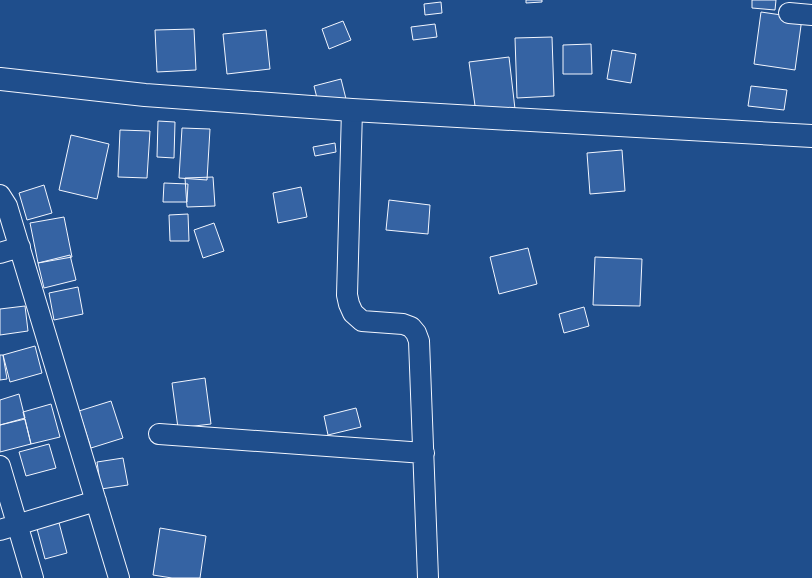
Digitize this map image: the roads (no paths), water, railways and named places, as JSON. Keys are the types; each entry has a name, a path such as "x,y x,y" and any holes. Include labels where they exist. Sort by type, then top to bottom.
{"street":[{"path":"789,12 812,15"},
{"path":"0,79 146,95 352,110 812,136"},
{"path":"352,110 347,295 353,313 362,321 403,324 411,328 416,333 419,341 428,578"},
{"path":"0,195 7,206 20,247 119,578"},
{"path":"0,253 20,247"},
{"path":"159,434 424,453"},
{"path":"0,466 9,527 33,578"},
{"path":"9,527 96,501"}]}
